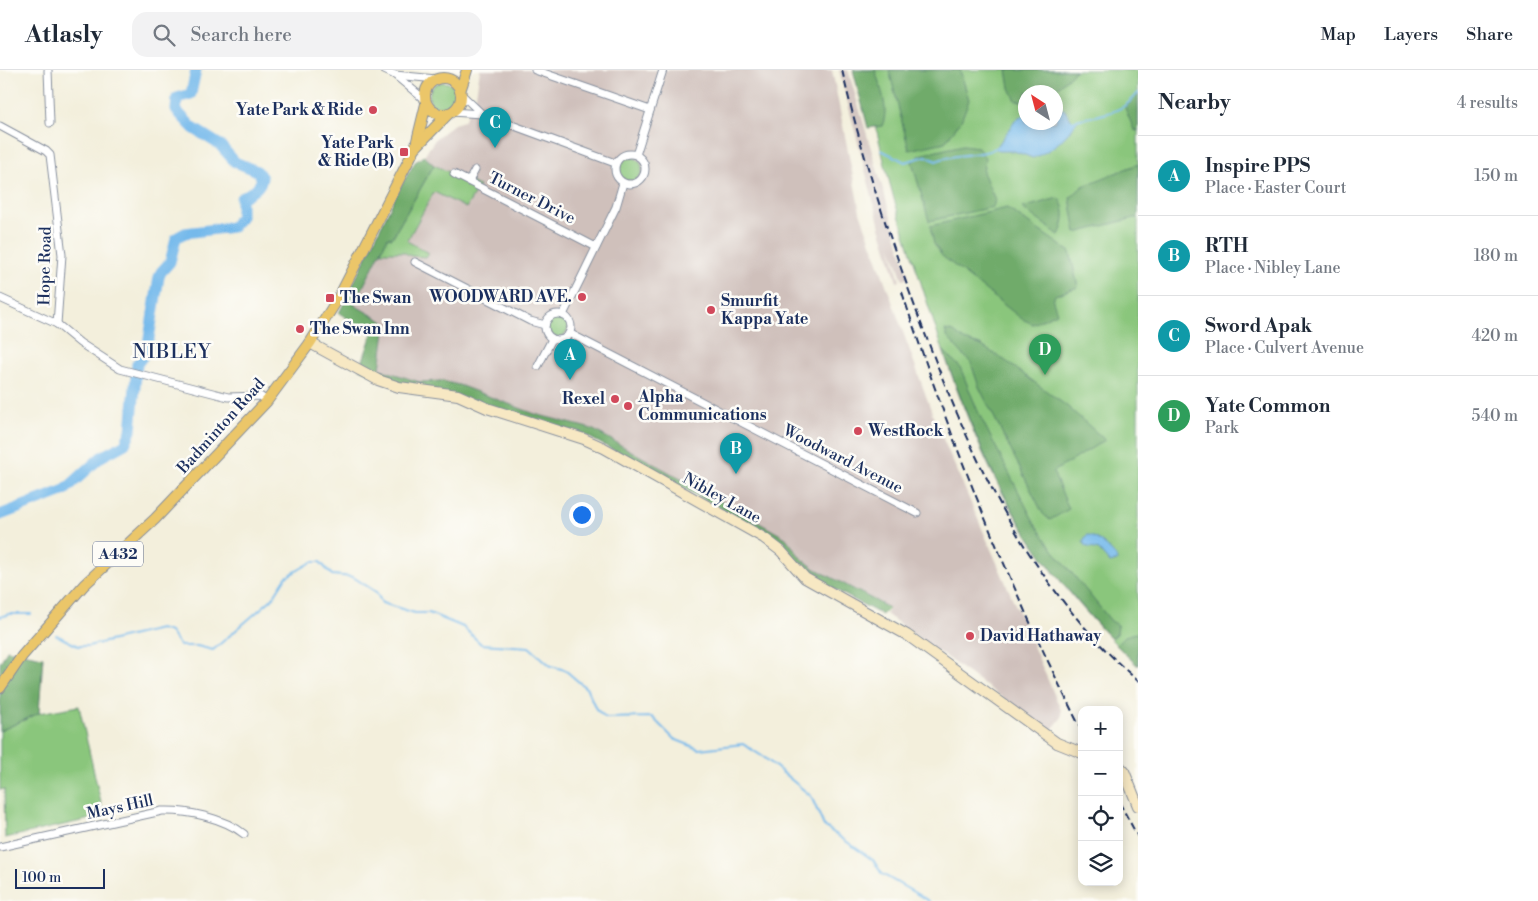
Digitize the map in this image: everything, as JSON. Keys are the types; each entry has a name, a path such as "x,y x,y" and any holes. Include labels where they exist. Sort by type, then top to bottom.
{"main road":[{"path":"447,70 428,85 426,102 436,112 450,112 458,106 467,70"},
{"path":"438,78 450,79 457,84 461,92"},
{"name":"Badminton Road","path":"0,688 22,656 84,585 155,519 267,400 310,343 339,297 415,148 426,102"},
{"name":"Badminton Road","path":"415,148 450,112"}],"street":[{"path":"48,70 50,122"},
{"path":"384,70 395,75 426,102"},
{"path":"535,70 650,110"},
{"path":"636,154 663,70"},
{"path":"395,75 438,78"},
{"path":"461,92 482,114"},
{"path":"450,112 482,114 615,163"},
{"name":"Hope Road","path":"0,126 50,155 62,254 57,324"},
{"path":"636,154 642,160 644,174 639,181 631,184 623,183 614,173 615,163 622,156 636,154"},
{"path":"469,181 475,170"},
{"name":"Turner Drive","path":"454,174 596,247"},
{"path":"563,316 616,207 623,183"},
{"path":"415,262 530,321 545,325"},
{"path":"0,298 57,324 80,343 120,369 228,397 260,396 267,400"},
{"path":"563,316 569,321 570,333 564,339 552,339 545,331 545,325 550,317 563,316"},
{"name":"Woodward Avenue","path":"570,333 917,513"},
{"path":"538,366 552,339"},
{"name":"Nibley Lane","path":"310,343 378,380 399,387 458,395 487,408 584,439 604,448 764,538 780,551 811,583 907,635 1057,743 1078,751"},
{"path":"1123,770 1138,806"},
{"name":"Mays Hill","path":"0,847 162,811 176,811 209,818 236,828 244,834"}],"shaded area":[{"path":"480,70 832,70 860,212 934,418 1061,710 1062,717 1050,732 886,614 888,608 814,568 801,558 786,538 592,429 535,414 441,381 419,382 380,369 386,324 354,306 388,236 392,238 427,158 424,156 436,138 454,124 464,121 476,95"},
{"path":"839,70 848,70 909,278 903,280 890,245 900,281 897,282 880,227"}],"green space":[{"path":"853,70 875,70 885,105 882,126 868,128"},
{"path":"862,70 1138,70 1138,666 1093,620 1052,571 1028,536 997,483 960,398 890,183"},
{"path":"889,70 960,70 969,100 961,121 945,142 909,150"},
{"path":"1007,70 1076,70 1060,85 1018,85 1018,101 1016,101 1010,88"},
{"path":"443,82 453,86 457,96 453,106 443,110 433,106 429,96 433,86"},
{"path":"1138,93 1138,131 1134,130 1125,108"},
{"path":"963,145 978,147 985,158 983,172 995,200 993,207 929,221 912,162 920,155"},
{"path":"424,156 434,165 392,238 388,237 354,305 386,323 380,369 419,382 441,381 459,385 535,414 592,429 786,538 801,558 814,568 889,608 882,615 806,574 768,534 585,435 405,385 360,369 372,334 339,313 400,187 415,162"},
{"path":"630,157 639,160 642,169 639,178 630,181 621,178 618,169 621,160"},
{"path":"1138,164 1138,217 1076,233 1070,198 1083,186"},
{"path":"434,165 479,186 466,208 434,192 407,241 429,253 426,257 411,256 403,252 381,252 388,236 392,238"},
{"path":"1058,198 1064,211 1063,226 1059,235 1022,208"},
{"path":"1007,208 1070,252 1078,287 1055,295 1053,301 1057,313 1033,324 1022,319 942,256 934,244 930,226"},
{"path":"558,317 565,320 568,327 565,334 558,337 551,334 548,327 551,320"},
{"path":"945,330 954,332 964,340 980,345 1003,359 1068,407 1105,440 1053,472 1069,509 1050,520 1043,514 979,387 971,363 947,337"},
{"path":"943,350 960,367 979,414 1035,524 1054,551 1111,621 1118,625 1117,634 1111,639 1056,575 1036,548 1014,512 980,445"},
{"path":"1138,634 1138,666 1116,645 1125,636"},
{"path":"7,650 43,657 39,713 0,731 0,663"},
{"path":"79,706 104,816 5,838 4,789 0,790 0,731 39,713"}],"water":[{"path":"1063,109 1072,121 1078,120 1064,138 1053,147 1033,158 1014,151 998,151 996,148 1018,119 1018,130 1063,130"},
{"path":"1087,535 1105,545 1114,554 1117,561 1110,563 1099,550 1085,546 1083,541"}],"waterway":[{"path":"0,515 65,490 101,457 125,444 131,431 137,364 147,351 159,277 170,262 176,238 185,233 232,227 241,217 241,198 254,190 261,182 262,178 257,171 235,162 220,145 193,128 176,110 177,98 191,94 196,70"},
{"path":"1072,121 1117,110 1131,101 1138,93"},
{"path":"881,150 905,162 926,156 936,161 944,158 976,154 999,146"},
{"path":"56,635 78,646 88,646 160,629 170,632 180,646 197,646 213,650 272,599 286,577 312,562 320,562 332,575 353,577 376,592 382,603 415,613 429,613 463,627 481,644 529,647 551,666 565,670 587,689 596,709 606,718 652,717 674,739 699,749 743,744 765,758 811,796 824,826 873,860 882,874 929,901"},
{"path":"0,617 9,614 31,614"}],"railway":[{"path":"842,70 868,167 899,263 942,376 984,472 1034,561 1064,603 1099,643 1138,681"},
{"path":"902,292 941,404 984,515 1031,624 1078,723"},
{"path":"1123,809 1138,837"}],"place":[{"name":"Yate Park & Ride","path":"373,110"},
{"name":"Sword Apak","path":"495,148"},
{"name":"Yate Park & Ride (B)","path":"404,152"},
{"name":"WOODWARD AVE.","path":"582,297"},
{"name":"The Swan","path":"330,298"},
{"name":"Smurfit Kappa Yate","path":"711,310"},
{"name":"The Swan Inn","path":"300,329"},
{"name":"Yate Common","path":"1045,375"},
{"name":"Inspire PPS","path":"570,380"},
{"name":"Rexel","path":"615,399"},
{"name":"Alpha Communications","path":"628,406"},
{"name":"WestRock","path":"858,431"},
{"name":"RTH","path":"736,474"},
{"name":"David Hathaway","path":"970,636"}],"district":[{"name":"NIBLEY","path":"172,352"}]}
